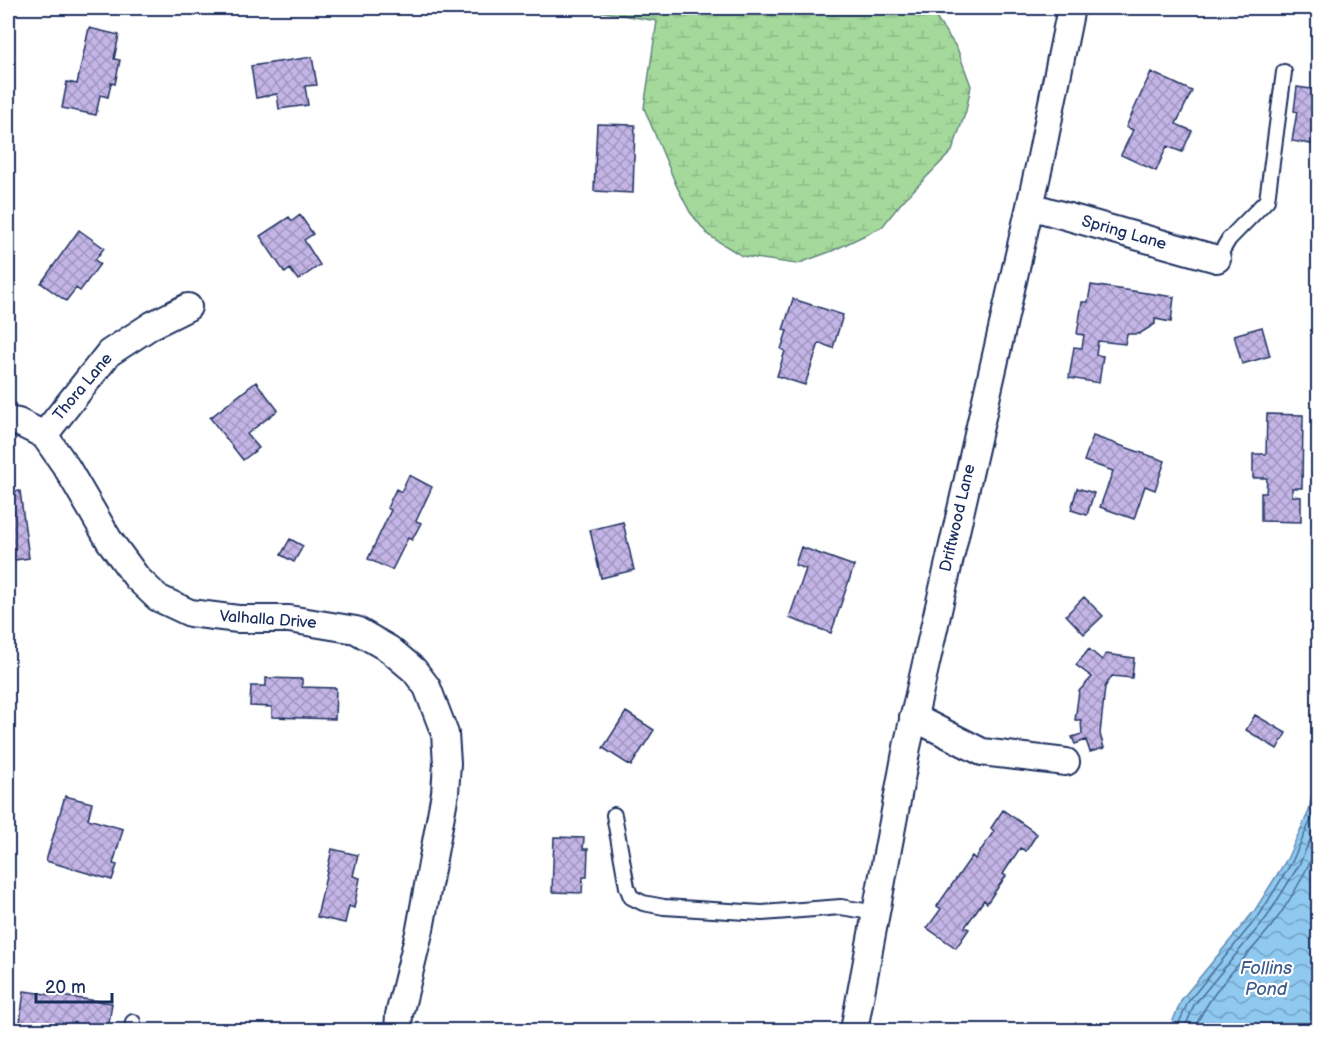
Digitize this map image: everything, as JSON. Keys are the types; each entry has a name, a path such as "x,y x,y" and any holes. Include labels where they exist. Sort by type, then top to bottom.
{"street":[{"name":"Driftwood Lane","path":"854,1030 913,717 1030,206 1071,8"},
{"name":"Spring Lane","path":"1030,206 1217,259"},
{"name":"Thora Lane","path":"44,435 109,353 152,325 188,307"},
{"name":"Valhalla Drive","path":"8,420 18,422 44,435 136,578 158,598 190,613 228,618 289,619 356,630 388,649 414,670 427,687 445,734 447,763 445,793 420,928 399,1015 398,1030"},
{"path":"913,717 982,752 1066,762"}],"lane":[{"path":"1217,259 1229,239 1267,200 1284,72"},
{"path":"614,815 627,887 631,897 643,903 698,910 762,913 841,908 876,913"}],"green space":[{"path":"581,8 929,8 957,48 971,86 966,111 952,151 902,202 882,227 832,251 797,264 742,256 708,235 690,212 644,108 657,21"}],"water":[{"name":"Follins Pond","path":"1318,758 1318,1030 1169,1030 1182,999 1255,910 1287,859 1309,811"}],"building":[{"path":"89,28 119,35 114,59 120,60 115,84 111,83 108,97 100,95 96,115 62,108 67,82 77,84"},
{"path":"312,57 317,85 305,86 308,105 279,109 277,94 256,98 251,66"},
{"path":"1151,72 1192,91 1176,124 1192,131 1182,152 1167,146 1156,171 1121,155 1133,130 1126,127"},
{"path":"1297,87 1318,90 1317,145 1292,141 1297,112 1294,111"},
{"path":"597,124 635,125 633,193 594,191"},
{"path":"300,215 313,234 304,240 320,265 298,280 290,269 285,273 260,236 289,217 292,221"},
{"path":"79,230 104,248 95,260 100,264 80,291 76,288 66,301 41,283"},
{"path":"1091,285 1174,297 1171,322 1155,319 1155,324 1139,334 1127,334 1125,344 1098,341 1096,355 1103,356 1099,383 1069,378 1074,347 1082,348 1084,335 1077,334 1082,302 1088,302"},
{"path":"793,299 843,315 833,348 819,343 805,385 777,376 785,351 781,349 787,331 783,330"},
{"path":"1262,327 1270,356 1242,364 1234,335"},
{"path":"1318,351 1318,398 1315,397"},
{"path":"256,382 278,410 247,434 259,448 243,460 210,418"},
{"path":"1267,414 1303,415 1302,488 1292,488 1292,496 1301,497 1301,522 1261,521 1261,493 1266,493 1267,478 1253,478 1253,454 1266,454"},
{"path":"1093,436 1165,461 1155,490 1145,486 1134,519 1100,507 1113,471 1084,461"},
{"path":"409,475 432,487 416,521 421,523 412,540 408,538 392,570 368,559 391,510 387,508 396,489 401,492"},
{"path":"1077,488 1094,493 1087,515 1071,510"},
{"path":"20,491 29,558 8,561 8,492"},
{"path":"623,522 634,570 601,578 590,530"},
{"path":"290,539 303,546 294,562 281,555"},
{"path":"801,547 854,566 831,633 789,618 806,569 795,565"},
{"path":"1084,597 1103,616 1084,634 1066,615"},
{"path":"1089,649 1102,660 1106,654 1134,658 1132,678 1112,676 1105,687 1100,734 1104,748 1090,752 1086,740 1075,744 1072,737 1082,734 1081,720 1075,720 1079,691 1092,677 1076,665"},
{"path":"266,678 302,679 302,687 336,688 335,719 272,717 272,707 250,706 251,686 266,686"},
{"path":"626,712 654,730 631,766 603,748"},
{"path":"1255,715 1286,733 1277,749 1246,730"},
{"path":"65,796 92,803 88,819 123,829 113,864 117,865 112,880 46,861"},
{"path":"1003,810 1037,834 1026,851 1020,848 1003,874 1006,876 987,903 984,900 965,927 969,929 956,948 927,928 941,909 937,906 972,856 975,859 994,831 991,828"},
{"path":"554,837 584,838 583,849 588,849 587,877 583,877 582,893 552,892"},
{"path":"332,849 358,855 353,876 360,878 354,908 349,906 345,923 317,917"},
{"path":"24,991 112,1003 108,1030 19,1030"}]}
